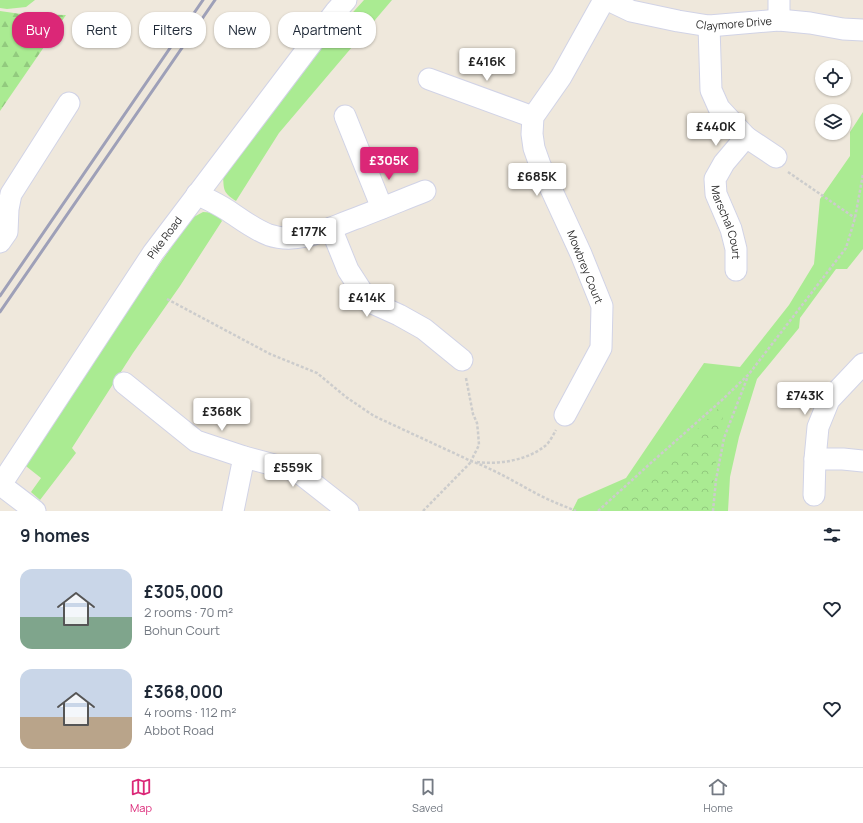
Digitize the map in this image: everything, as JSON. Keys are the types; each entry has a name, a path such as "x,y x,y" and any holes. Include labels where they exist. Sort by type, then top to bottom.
{"street":[{"name":"Pike Road","path":"0,485 152,253 336,11 346,0"},
{"path":"429,79 533,117 561,77 604,0"},
{"name":"Claymore Drive","path":"608,0 631,11 709,26 779,10 810,23 843,29 863,30"},
{"path":"709,26 711,90 719,108 746,137 776,157"},
{"path":"0,242 7,232 8,209 11,194 69,103"},
{"path":"345,116 382,208"},
{"name":"Mowbrey Court","path":"533,117 532,134 534,148 540,165 581,254 602,306 601,348 565,415"},
{"name":"Marschal Court","path":"736,270 736,250 733,236 716,194 715,179 724,163 746,137"},
{"path":"197,194 226,209 253,228 270,235 292,238 306,236 331,228 425,191"},
{"path":"331,228 348,270 368,301 399,315 424,329 462,360"},
{"path":"814,494 818,427 829,400 863,364"},
{"path":"124,383 196,441 297,470 348,511"},
{"path":"233,511 244,456"},
{"path":"815,459 844,459 863,462"},
{"path":"0,485 35,511"}],"path":[{"path":"776,157 775,163 855,218"},
{"path":"598,511 652,460 722,400 749,374 846,248 855,218 863,174"},
{"path":"167,299 270,354 317,373 346,397 374,416 480,464 543,497 576,511"},
{"path":"423,511 471,461 478,445 478,432 462,360"},
{"path":"713,511 716,480 724,438 749,374"},
{"path":"471,461 500,463 533,453 546,445 565,415"}],"green space":[{"path":"0,0 35,0 26,7 7,9 0,8"},
{"path":"364,0 392,0 376,19 376,12 353,12"},
{"path":"0,11 12,13 12,48 43,48 0,111"},
{"path":"321,48 351,48 279,133 236,201 226,193 223,176 286,90"},
{"path":"863,112 863,249 847,269 836,269 800,318 799,328 757,379 739,437 730,477 728,511 572,511 578,499 626,478 704,363 740,367 789,305 814,264 820,199 850,156 851,130"},
{"path":"203,212 214,214 222,221 180,286 133,353 72,448 76,453 40,500 31,492 41,478 22,463 192,218"},
{"path":"725,402 709,511 614,511"}],"railway":[{"path":"0,296 203,0"},
{"path":"0,312 215,0"}]}
